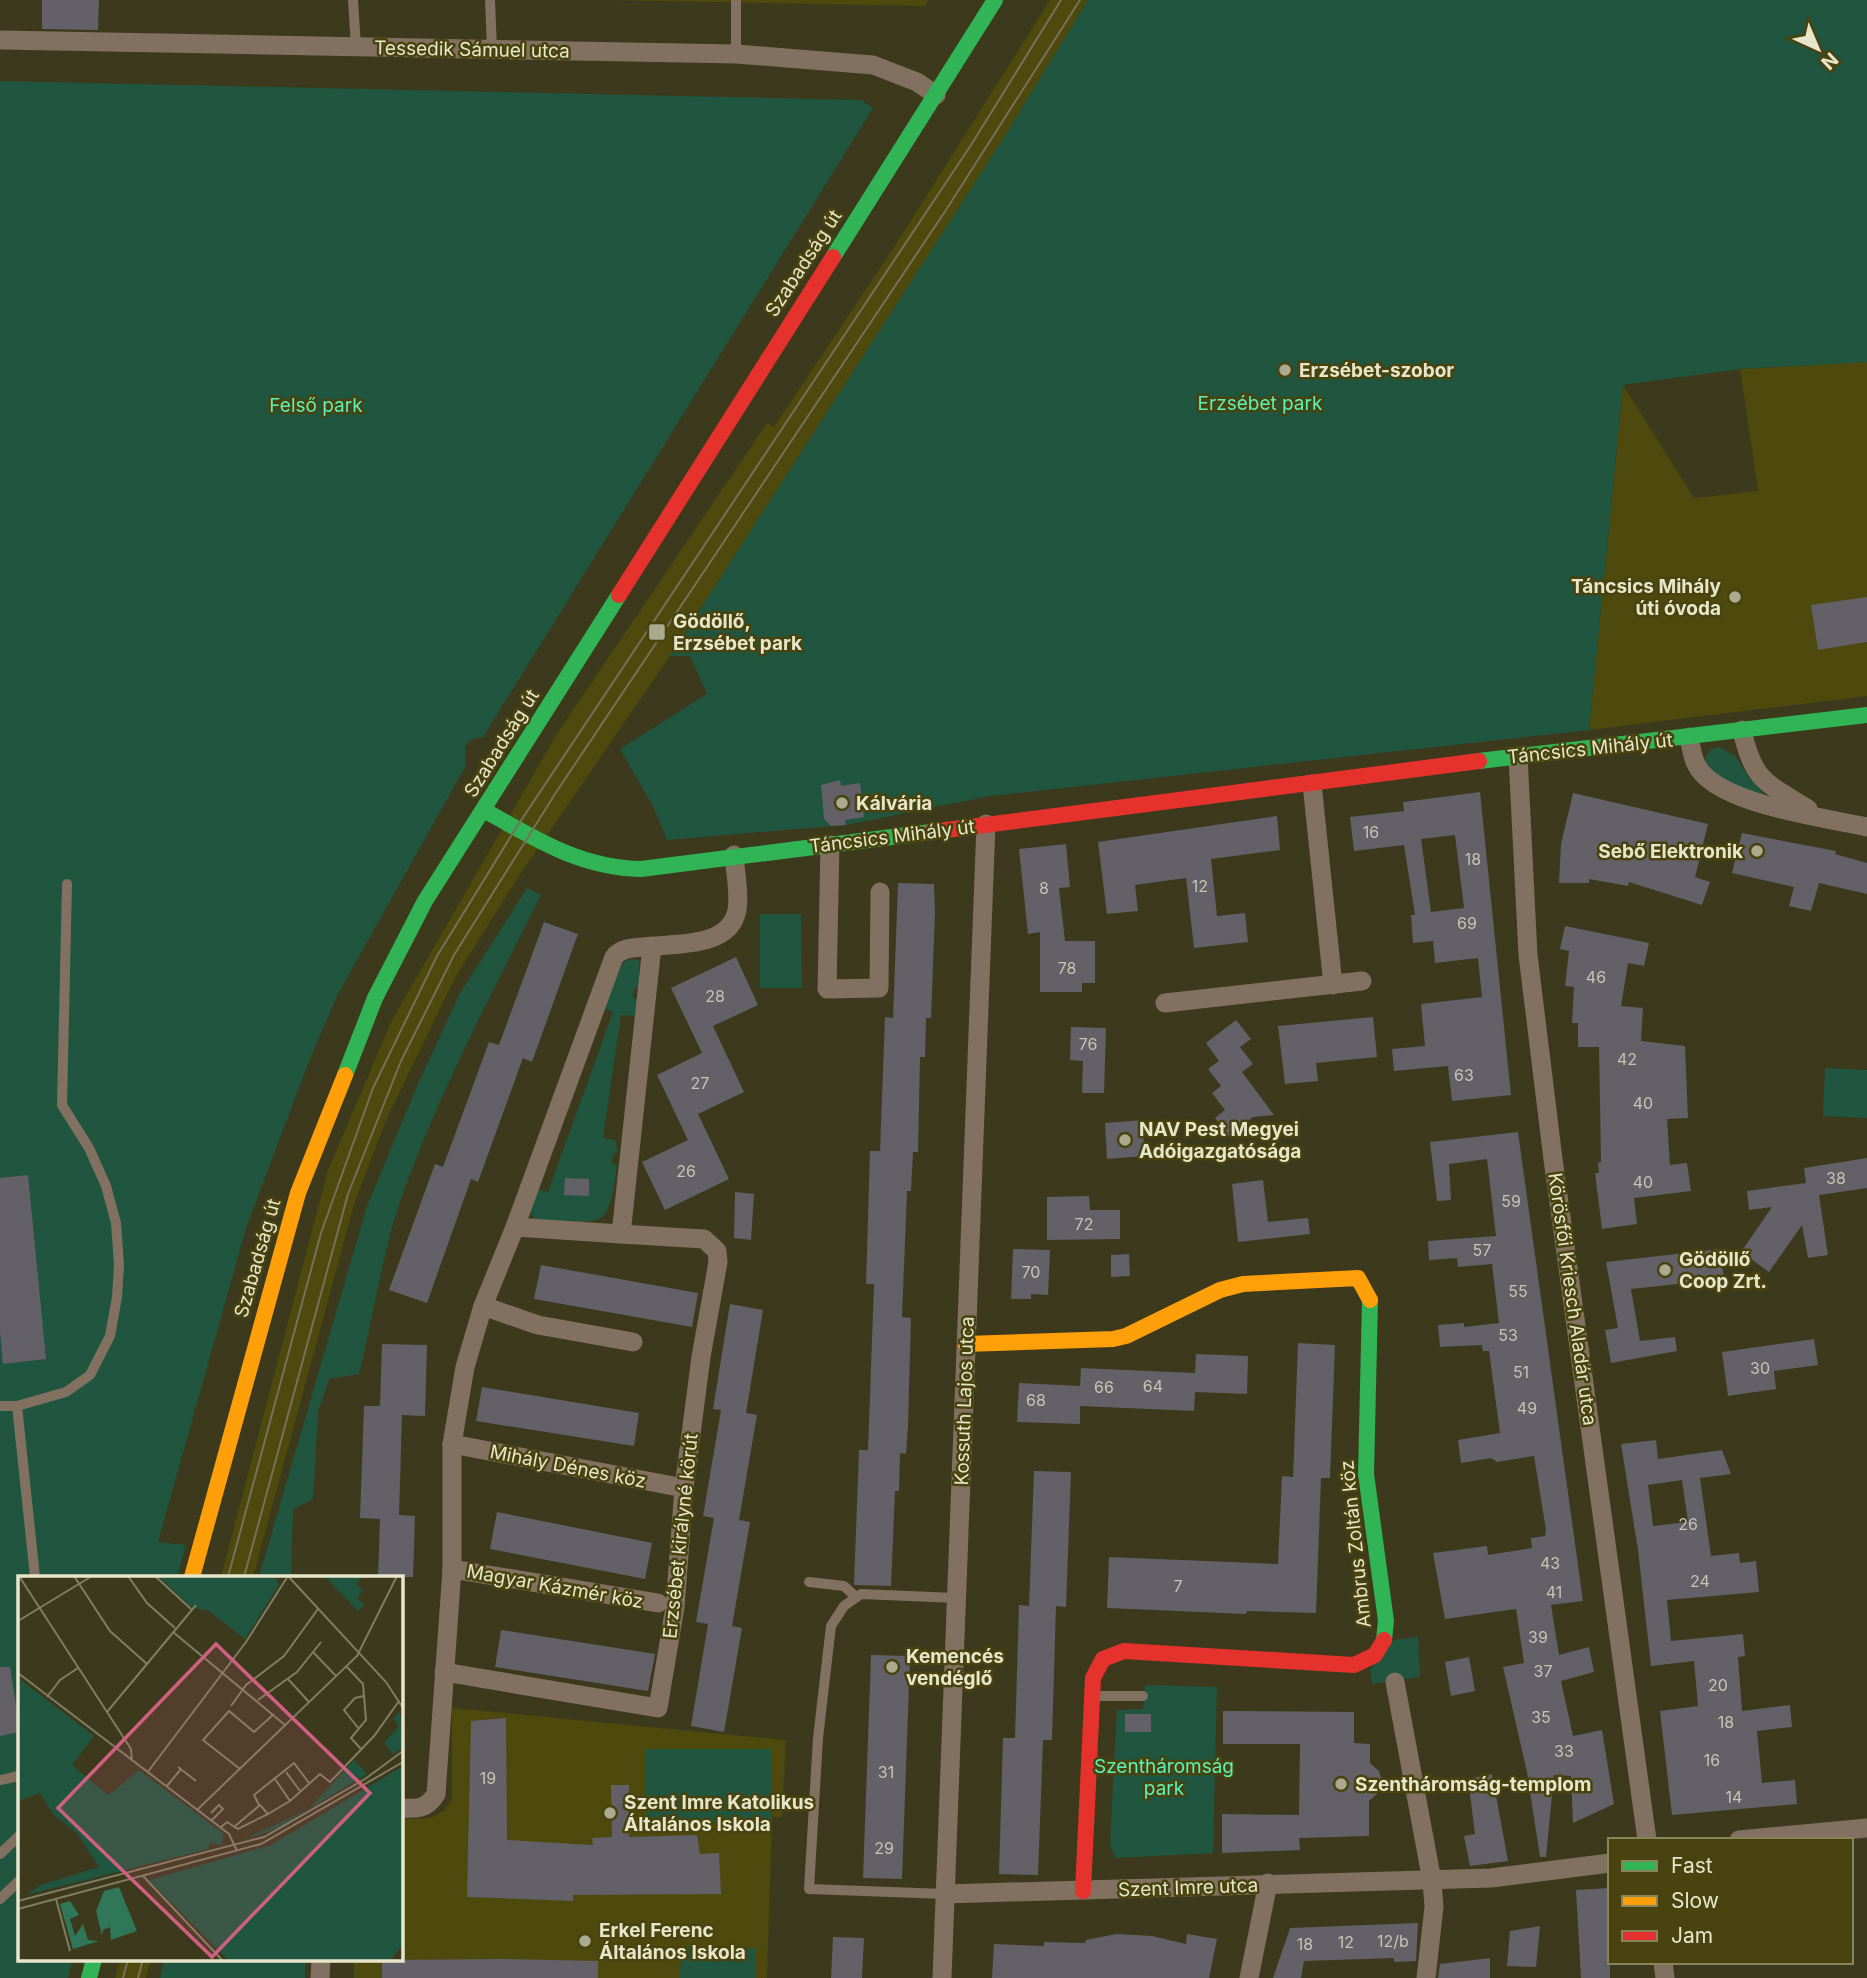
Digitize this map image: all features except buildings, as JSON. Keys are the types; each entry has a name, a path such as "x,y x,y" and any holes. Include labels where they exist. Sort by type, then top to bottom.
{"street":[{"name":"Szabadság út","path":"192,1576 278,1257 320,1133 387,975 425,901 709,448 995,0"},
{"name":"Tessedik Sámuel utca","path":"0,40 736,54 873,65 917,82 936,95"},
{"name":"Táncsics Mihály út","path":"484,810 564,855 595,866 641,869 1518,756 1867,715"},
{"path":"1742,730 1748,757 1758,776 1820,817"},
{"path":"1689,737 1696,764 1715,784 1766,806 1867,827"},
{"name":"Körösfői Kriesch Aladár utca","path":"1518,756 1530,969 1553,1159 1647,1838"},
{"path":"1312,784 1333,985"},
{"name":"Kossuth Lajos utca","path":"942,1978 986,824"},
{"path":"830,845 827,989 879,988 880,892"},
{"path":"402,1808 420,1809 436,1794 452,1569 452,1444 465,1367 483,1306 515,1227 608,967 621,951 705,940 717,936 730,925 738,909 734,855"},
{"path":"621,1234 652,946"},
{"path":"1165,1003 1362,981"},
{"name":"Erzsébet királyné körút","path":"444,1672 658,1708 675,1608 684,1488 718,1262 717,1251 704,1238 515,1227"},
{"name":"Ambrus Zoltán köz","path":"966,1344 1126,1336 1220,1290 1243,1284 1357,1278 1370,1297 1366,1474 1387,1632 1378,1653 1365,1663 1354,1665 1114,1653 1103,1659 1097,1668 1092,1696 1083,1891"},
{"path":"483,1306 538,1325 633,1342"},
{"name":"Mihály Dénes köz","path":"452,1444 684,1488"},
{"name":"Magyar Kázmér köz","path":"452,1569 658,1603"},
{"path":"1395,1682 1432,1881 1434,1908 1426,1978"},
{"path":"1760,1838 1867,1828"},
{"name":"Szent Imre utca","path":"945,1894 1432,1881 1491,1878 1608,1863"},
{"path":"1249,1978 1268,1884"},
{"path":"89,1978 94,1960"},
{"path":"320,1978 321,1960"}],"lane":[{"path":"353,0 356,47"},
{"path":"491,0 492,49"},
{"path":"736,0 736,54"},
{"path":"0,1406 16,1406 66,1392 90,1375 110,1336 117,1297 119,1265 116,1223 106,1186 89,1148 62,1105 67,884"},
{"path":"16,1406 35,1576"},
{"path":"809,1582 844,1586 856,1597"},
{"path":"945,1894 809,1889 827,1645 837,1614 856,1597 875,1592 956,1598"},
{"path":"1092,1696 1143,1696"},
{"path":"0,1780 18,1776"},
{"path":"0,1854 18,1837"},
{"path":"0,1899 18,1882"}],"shaded area":[{"path":"607,0 929,0 925,6"},
{"path":"1050,0 1088,0 1001,142 670,656 517,879 455,978 387,1118 355,1201 253,1576 221,1576 328,1170 392,1020 558,732 767,423 774,427 893,249"},
{"name":"Táncsics Mihály úti óvoda","path":"1867,362 1867,696 1589,730 1623,385 1694,498 1758,491 1740,369"},
{"name":"Szent Imre Katolikus Általános Iskola","path":"452,1708 786,1740 782,1817 772,1817 767,1978 354,1978 354,1960 402,1960 402,1819 430,1818 444,1811 452,1799"},
{"path":"120,1960 151,1960 146,1978 115,1978"}],"green space":[{"name":"Erzsébet park","path":"1088,0 1867,0 1867,362 1740,369 1623,385 1589,730 990,796 846,825 667,840 653,806 620,749 707,694 690,656 670,656 1001,142"},
{"name":"Felső park","path":"0,81 861,100 873,108 483,737 472,739 465,746 465,767 338,994 311,1056 246,1228 158,1542 186,1545 177,1576 18,1576 18,1960 73,1960 68,1978 0,1978"},
{"path":"1719,747 1735,756 1765,795 1729,783 1713,773 1705,758 1711,749"},
{"path":"527,888 541,895 452,1076 419,1150 397,1211 359,1374 329,1379 318,1412 313,1499 293,1509 291,1576 259,1576 367,1206 459,995"},
{"path":"760,914 801,914 802,988 760,988"},
{"path":"630,959 639,960 639,989 634,988 633,998 638,999 635,1016 621,1015 603,1138 615,1140 618,1153 613,1153 612,1164 617,1165 610,1203 598,1219 538,1221 529,1212 538,1189 548,1192 613,1012 603,1008 623,962"},
{"path":"1825,1068 1867,1070 1867,1118 1823,1116"},
{"path":"1418,1637 1420,1677 1372,1684 1370,1669 1394,1640"},
{"name":"Szentháromság park","path":"1145,1685 1217,1687 1213,1853 1115,1858 1110,1844 1117,1710 1143,1709"},
{"path":"646,1749 771,1749 771,1823 646,1823"},
{"path":"681,1946 756,1948 755,1978 680,1978"},
{"path":"164,1960 305,1960 305,1978 160,1978"}],"tram line":[{"path":"228,1576 321,1233 373,1088 437,956 516,828 971,145 1061,0"},
{"path":"244,1576 348,1194 401,1061 454,955 555,794 946,210 1080,0"},
{"path":"123,1978 128,1960"},
{"path":"138,1978 143,1960"}],"traffic: fast":[{"path":"833,257 995,0"},
{"path":"345,1075 375,998 425,901 619,595"},
{"path":"1479,761 1867,715"},
{"path":"484,810 540,841 578,858 641,869 931,832"},
{"path":"1370,1300 1366,1474 1386,1621 1384,1640"},
{"path":"89,1978 94,1960"}],"traffic: slow":[{"path":"192,1576 298,1193 345,1075"},
{"path":"966,1344 1113,1339 1126,1336 1220,1290 1243,1284 1358,1278 1370,1300"}],"traffic: jam":[{"path":"619,595 833,257"},
{"path":"931,832 1479,761"},
{"path":"1083,1891 1093,1678 1103,1659 1124,1651 1354,1665 1375,1655 1384,1640"}],"place":[{"name":"Erzsébet-szobor","path":"1285,370"},
{"name":"Táncsics Mihály úti óvoda","path":"1735,597"},
{"name":"Gödöllő, Erzsébet park","path":"657,632"},
{"name":"Kálvária","path":"842,803"},
{"name":"Sebő Elektronik","path":"1757,851"},
{"name":"NAV Pest Megyei Adóigazgatósága","path":"1125,1140"},
{"name":"Gödöllő Coop Zrt.","path":"1665,1270"},
{"name":"Kemencés vendéglő","path":"892,1667"},
{"name":"Szentháromság-templom","path":"1341,1784"},
{"name":"Szent Imre Katolikus Általános Iskola","path":"610,1813"},
{"name":"Erkel Ferenc Általános Iskola","path":"585,1941"}]}
